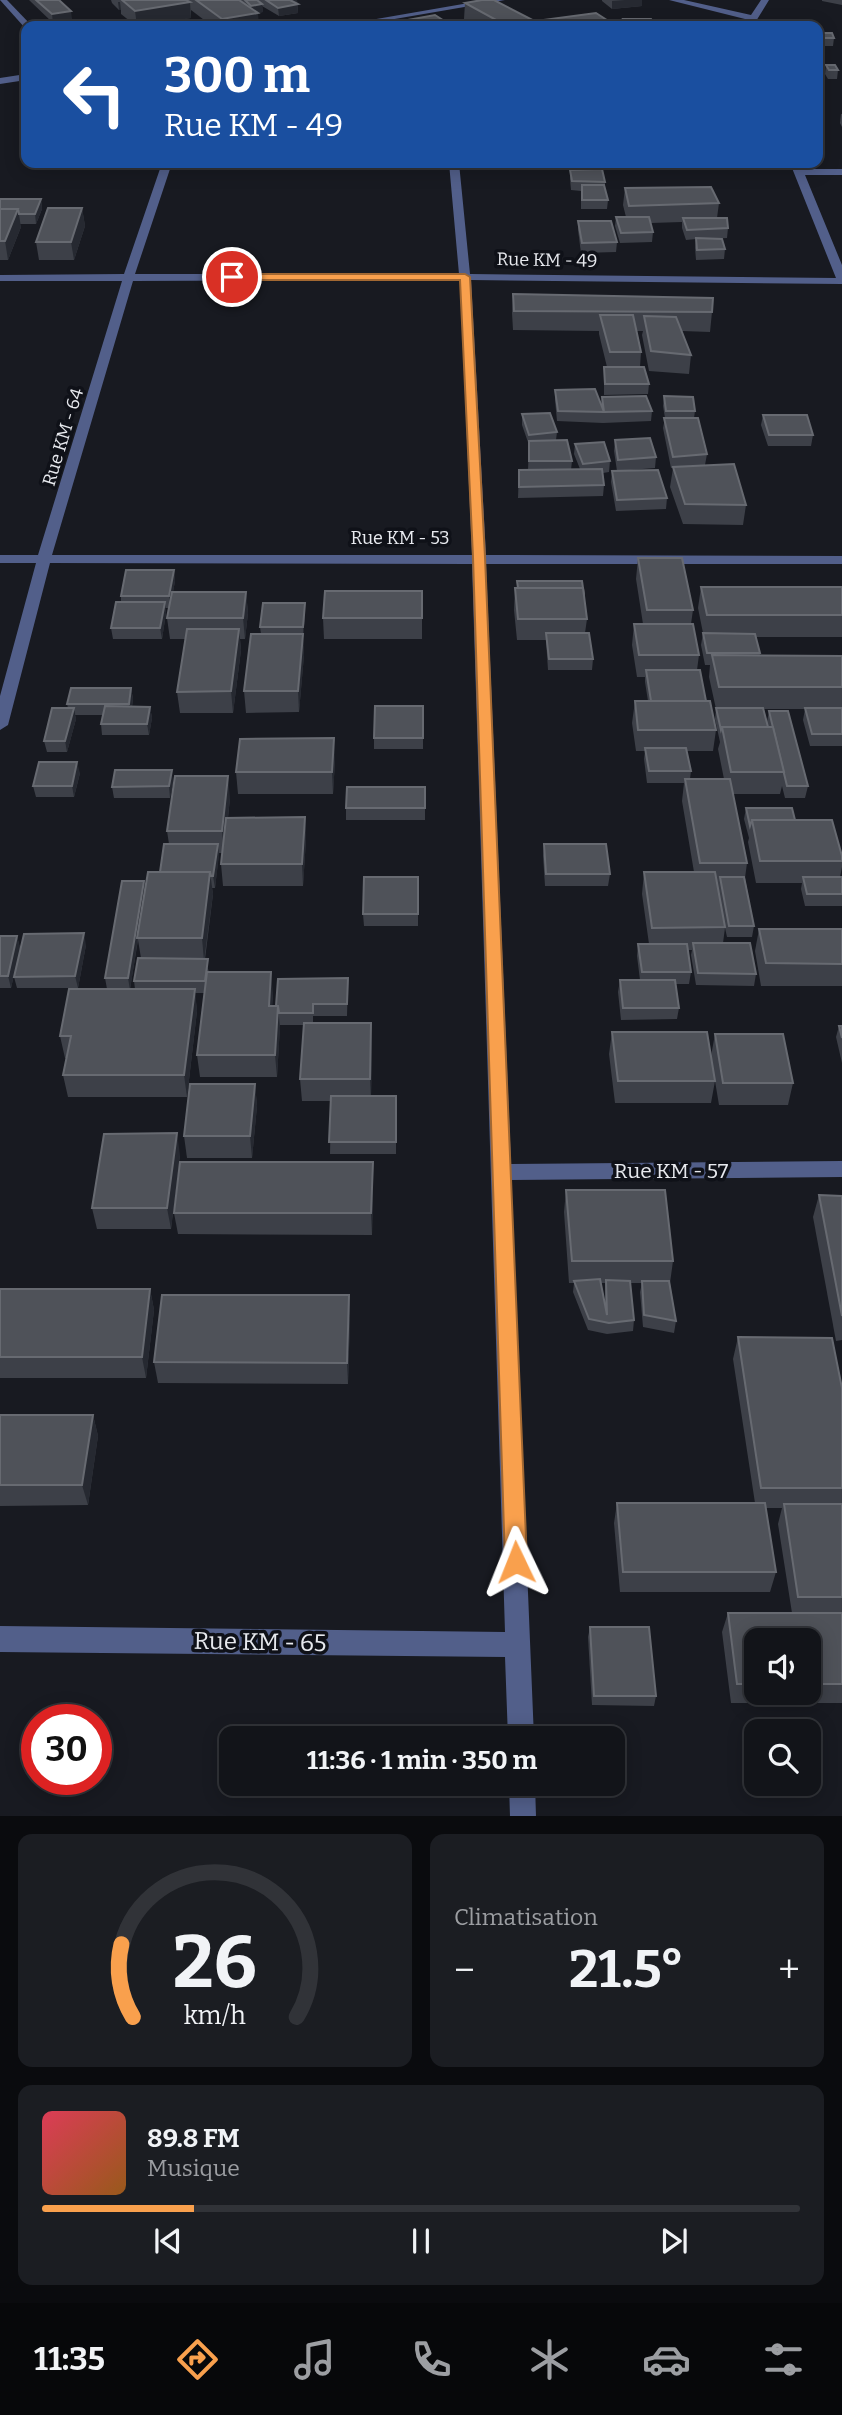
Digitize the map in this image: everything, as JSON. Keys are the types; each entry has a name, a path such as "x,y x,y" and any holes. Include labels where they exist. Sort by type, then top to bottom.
{"street":[{"path":"3,0 23,21"},
{"path":"371,21 501,0"},
{"path":"673,0 747,21"},
{"path":"752,21 765,0"},
{"path":"0,81 21,77"},
{"name":"Rue KM - 64","path":"0,725 44,559 129,277 165,168"},
{"path":"454,168 465,277 479,557 521,1726"},
{"path":"796,168 842,280"},
{"path":"805,168 842,172"},
{"name":"Rue KM - 49","path":"0,278 465,277 842,280"},
{"name":"Rue KM - 53","path":"0,559 479,557 842,560"},
{"name":"Rue KM - 57","path":"500,1172 842,1169"},
{"name":"Rue KM - 65","path":"0,1639 519,1646"},
{"path":"522,1796 523,1816"}],"building":[{"path":"36,0 59,0 71,11 52,14"},
{"path":"122,0 186,0 190,2 135,11"},
{"path":"196,0 239,0 258,13 222,19"},
{"path":"245,0 257,0 262,4 251,6"},
{"path":"266,0 290,0 298,4 278,8"},
{"path":"494,0 534,21 498,21 465,3"},
{"path":"596,13 608,21 545,21 543,20"},
{"path":"435,15 444,21 402,21"},
{"path":"623,19 652,21 624,21"},
{"path":"823,33 832,33 834,38 823,38"},
{"path":"826,65 835,65 838,70 829,70"},
{"path":"602,169 605,182 572,181 570,170"},
{"path":"582,185 604,185 608,200 582,200"},
{"path":"711,187 719,203 629,206 625,188"},
{"path":"0,199 41,199 35,214 19,214 18,209 0,209"},
{"path":"48,208 82,208 71,242 36,242"},
{"path":"0,209 18,209 5,241 0,241"},
{"path":"616,217 649,217 653,232 621,233"},
{"path":"683,218 727,218 728,228 687,230"},
{"path":"578,221 611,221 617,242 582,243"},
{"path":"696,238 722,239 725,249 697,250"},
{"path":"513,294 713,298 712,312 514,311"},
{"path":"600,315 633,315 641,352 610,352"},
{"path":"644,316 676,317 691,355 651,351"},
{"path":"604,367 644,367 649,384 605,384"},
{"path":"595,389 604,412 558,411 555,390"},
{"path":"646,396 652,411 604,412 602,397"},
{"path":"664,396 693,397 695,411 666,411"},
{"path":"550,413 557,432 529,435 522,414"},
{"path":"763,415 807,415 813,435 769,435"},
{"path":"664,418 698,418 707,454 673,457"},
{"path":"650,438 656,457 618,460 615,440"},
{"path":"567,440 572,461 529,461 529,441"},
{"path":"604,442 610,461 583,464 575,444"},
{"path":"734,464 746,505 685,504 673,467"},
{"path":"602,469 604,485 519,487 519,470"},
{"path":"658,470 667,498 617,500 612,471"},
{"path":"638,558 682,558 693,610 647,610"},
{"path":"126,570 174,570 169,596 121,596"},
{"path":"517,581 582,581 583,588 518,588"},
{"path":"701,587 842,587 842,615 707,615"},
{"path":"515,588 583,588 587,619 518,619"},
{"path":"325,591 422,591 422,618 323,618"},
{"path":"172,592 246,592 243,618 167,618"},
{"path":"116,602 165,602 160,628 111,628"},
{"path":"263,603 305,603 303,627 260,627"},
{"path":"634,624 693,624 699,655 639,655"},
{"path":"187,629 239,629 231,691 177,692"},
{"path":"546,633 589,633 593,659 549,659"},
{"path":"703,633 755,634 760,653 707,653"},
{"path":"251,634 303,634 298,691 244,691"},
{"path":"712,655 842,656 842,687 719,687"},
{"path":"646,670 700,670 706,701 651,701"},
{"path":"71,688 131,688 129,704 67,704"},
{"path":"635,701 710,701 716,730 638,730"},
{"path":"105,706 150,707 147,724 101,724"},
{"path":"375,706 423,706 423,738 374,738"},
{"path":"52,708 74,708 65,741 44,741"},
{"path":"716,708 763,708 768,727 722,727 721,730"},
{"path":"805,708 842,708 842,734 812,734"},
{"path":"769,711 788,711 808,786 787,786"},
{"path":"722,727 773,727 784,772 731,772"},
{"path":"334,738 332,772 236,772 240,739"},
{"path":"645,748 686,748 691,771 649,771"},
{"path":"39,762 77,762 72,786 33,786"},
{"path":"115,770 172,770 169,786 112,787"},
{"path":"175,776 228,776 222,831 167,831"},
{"path":"685,779 730,779 747,863 700,863"},
{"path":"347,787 425,787 425,808 346,808"},
{"path":"746,808 792,808 795,820 752,820 750,826"},
{"path":"305,817 302,864 221,864 226,818"},
{"path":"752,820 832,820 842,861 760,861"},
{"path":"164,844 218,844 213,876 210,872 160,872"},
{"path":"544,844 606,844 610,874 546,874"},
{"path":"148,872 210,872 202,938 137,938"},
{"path":"644,872 715,872 725,927 652,928"},
{"path":"364,877 418,877 418,914 363,914"},
{"path":"720,877 744,877 754,926 729,926"},
{"path":"803,877 842,877 842,894 807,894"},
{"path":"122,881 144,881 128,978 105,978"},
{"path":"759,929 842,929 842,964 766,963"},
{"path":"84,933 75,976 14,977 24,934"},
{"path":"0,936 17,936 8,976 0,976"},
{"path":"693,943 750,943 756,974 698,973"},
{"path":"638,944 687,944 691,972 642,972"},
{"path":"138,958 208,959 205,981 134,981"},
{"path":"207,972 271,972 269,1006 278,1006 275,1055 197,1055"},
{"path":"348,978 347,1004 313,1004 313,1013 279,1013 276,1006 278,979"},
{"path":"620,980 675,980 679,1008 623,1008"},
{"path":"69,989 195,989 184,1075 63,1075 71,1036 60,1036"},
{"path":"304,1023 371,1023 370,1079 300,1079"},
{"path":"612,1032 707,1032 715,1081 618,1081"},
{"path":"715,1034 783,1034 793,1083 723,1083"},
{"path":"190,1084 255,1084 250,1136 184,1136"},
{"path":"331,1096 396,1096 396,1142 329,1142"},
{"path":"177,1133 167,1208 92,1208 104,1134"},
{"path":"180,1162 373,1162 371,1213 174,1213"},
{"path":"566,1190 665,1190 673,1261 572,1261"},
{"path":"819,1195 842,1196 842,1316"},
{"path":"600,1279 607,1315 606,1280 630,1281 634,1320 609,1323 589,1319 574,1281"},
{"path":"642,1281 669,1281 676,1321 644,1315"},
{"path":"0,1289 150,1289 142,1357 0,1357"},
{"path":"162,1295 349,1295 347,1363 154,1362"},
{"path":"738,1337 832,1338 842,1388 842,1488 761,1488"},
{"path":"0,1415 93,1415 82,1485 0,1485"},
{"path":"617,1503 765,1503 776,1572 623,1572"},
{"path":"784,1504 842,1504 842,1597 798,1597"},
{"path":"728,1613 842,1613 842,1684 821,1684 821,1628 744,1628 744,1684 737,1684"},
{"path":"590,1627 649,1627 656,1696 594,1696"}],"route":[{"path":"232,277 465,277 479,557 516,1562"}]}
